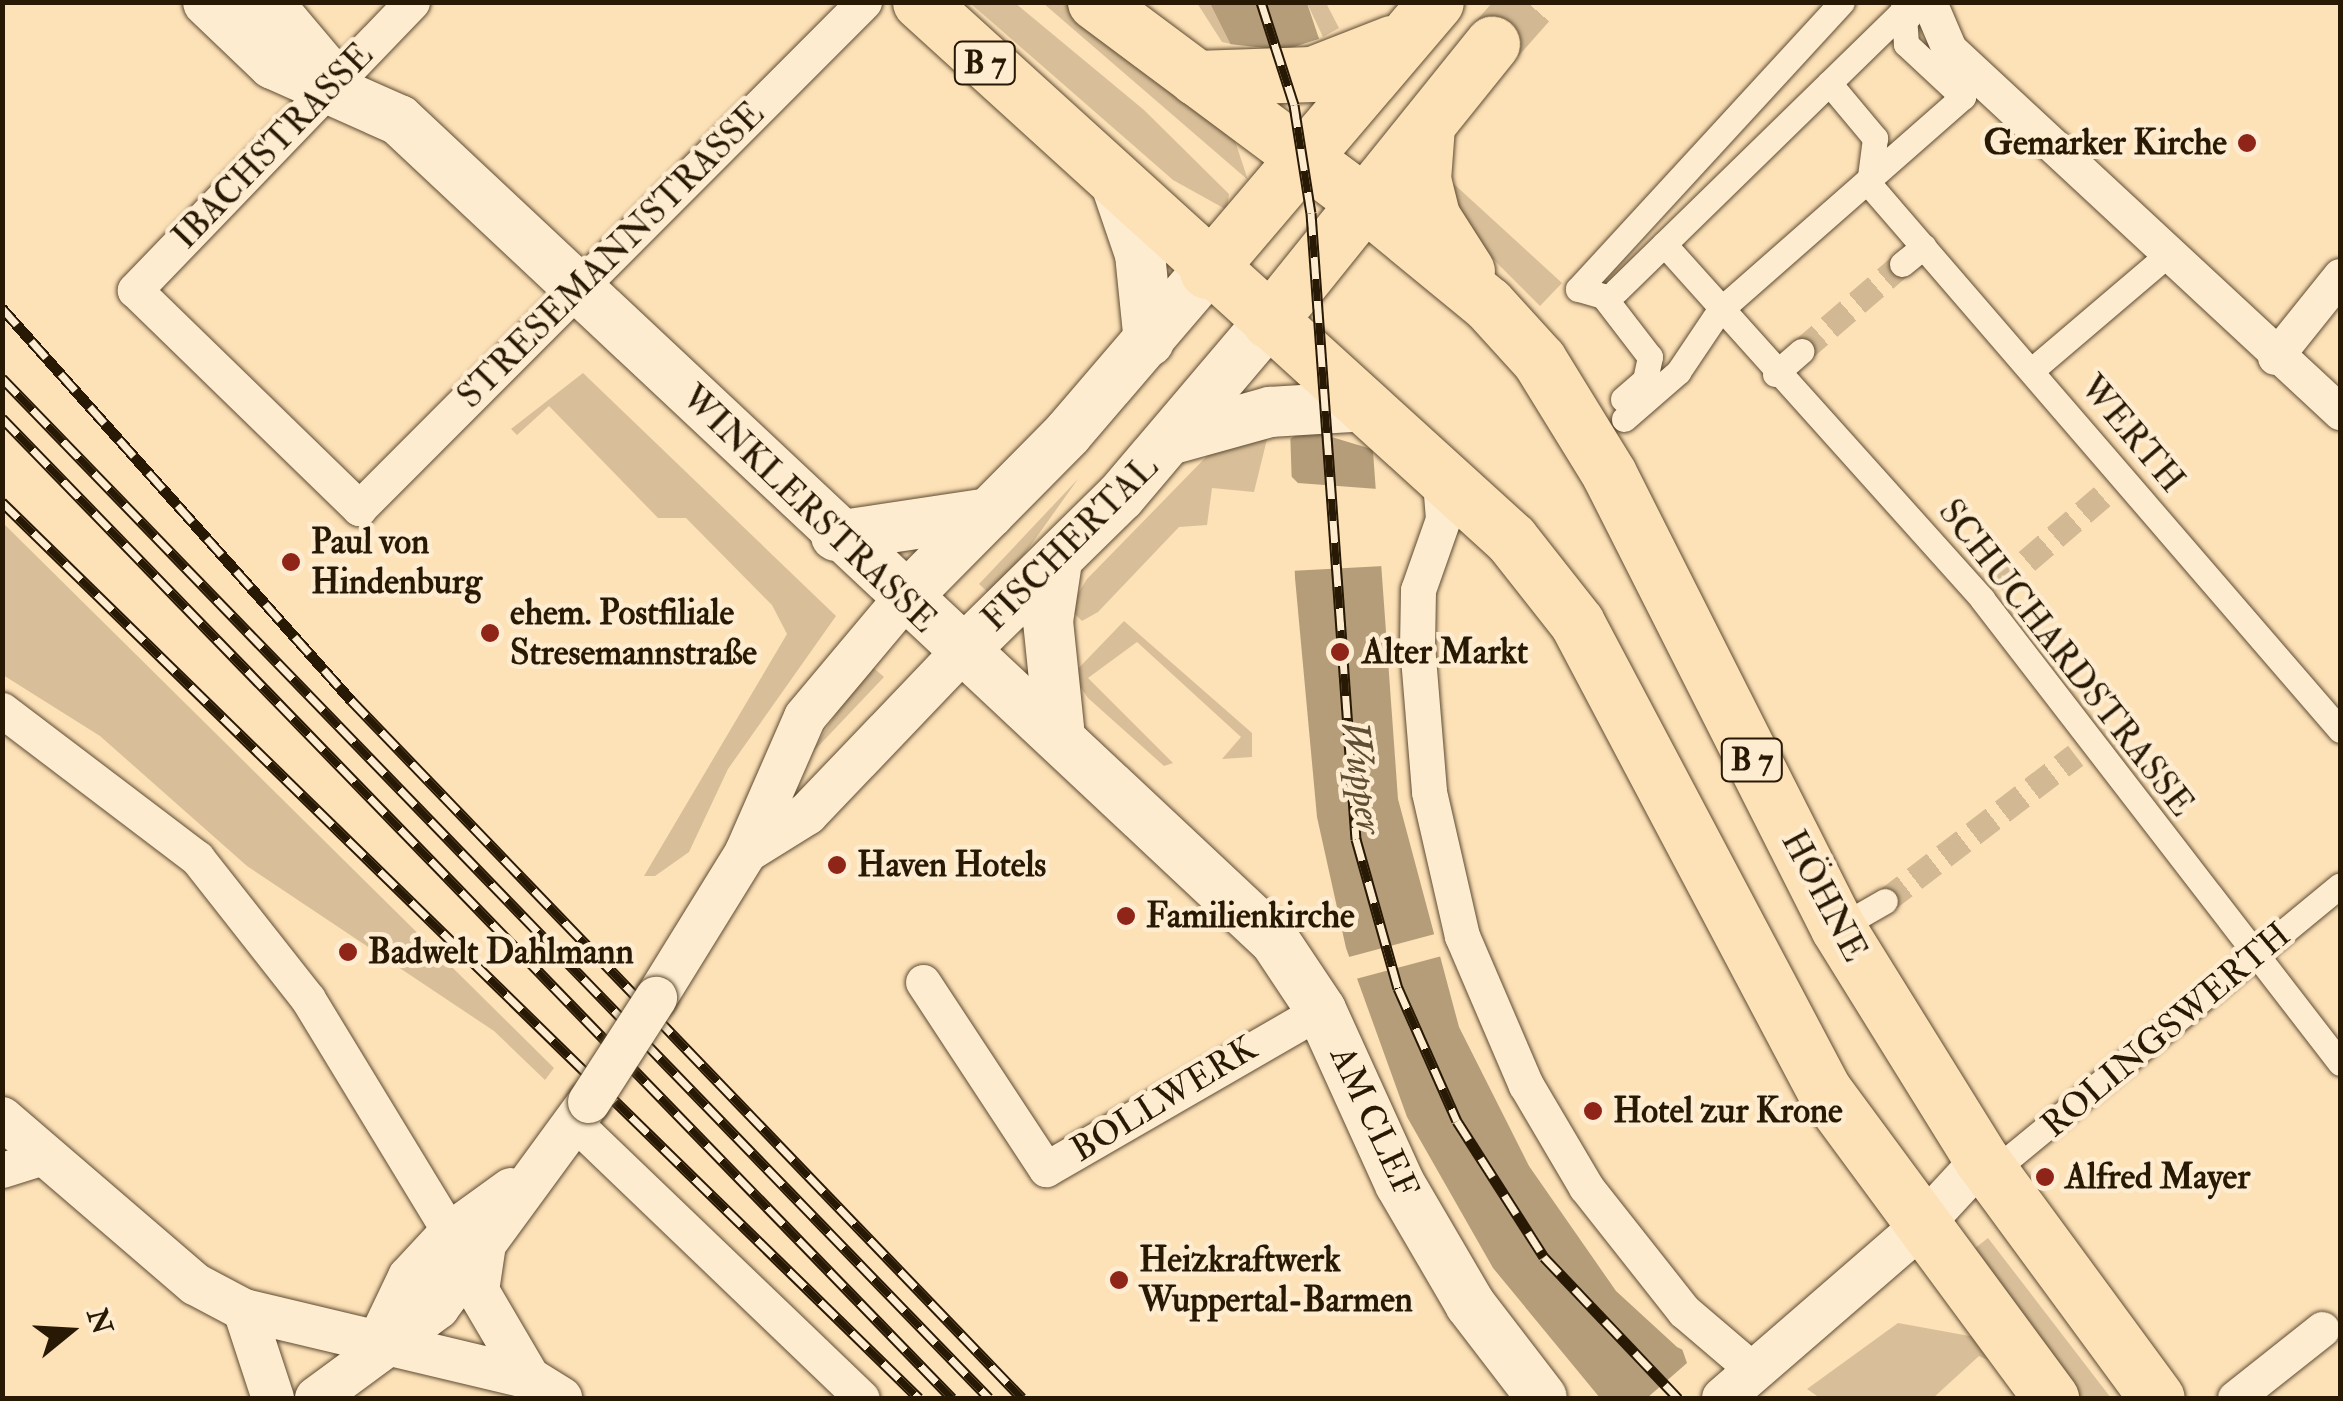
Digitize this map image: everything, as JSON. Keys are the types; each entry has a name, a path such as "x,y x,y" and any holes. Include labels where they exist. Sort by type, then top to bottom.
{"main road":[{"path":"208,2 272,64 336,84"},
{"path":"267,2 336,84"},
{"name":"B 7","path":"920,2 1208,270 1402,437 1576,623 1824,1090 1919,1228 2051,1398"},
{"name":"B 7","path":"1095,2 1302,154 1397,182"},
{"path":"1221,91 1296,76 1392,43"},
{"name":"FISCHERTAL","path":"904,599 1149,342 1392,43"},
{"name":"FISCHERTAL","path":"961,653 1057,561 1173,439 1269,321 1397,182 1492,44"},
{"name":"WINKLERSTRASSE","path":"336,84 399,120 574,291 961,653 1217,881 1316,1001"},
{"path":"1397,182 1423,179 1432,216 1488,304"},
{"name":"HÖHNE","path":"1397,182 1488,304 1538,360 1610,474 1838,928 1986,1167 2156,1398"},
{"path":"1117,187 1140,254 1149,342"},
{"path":"1173,439 1270,412 1402,437"},
{"path":"836,536 989,512"},
{"path":"1057,561 1048,621 1060,738"},
{"name":"AM CLEF","path":"1316,1001 1400,1184 1470,1304 1542,1398"}],"street":[{"name":"IBACHSTRASSE","path":"359,508 135,290 412,2"},
{"name":"STRESEMANNSTRASSE","path":"359,508 864,2"},
{"path":"1842,2 1578,289 1623,307 1650,364 1620,408 1678,372 1719,310 1869,184 1963,97 1906,44 1911,8"},
{"path":"1623,307 1664,244 1911,8"},
{"path":"1911,8 1949,50 2165,257 2340,412"},
{"path":"1829,83 1875,138 1869,184"},
{"name":"WERTH","path":"1869,184 2032,370 2115,485 2340,730"},
{"path":"1664,244 1719,310"},
{"path":"1902,264 1924,246"},
{"path":"2032,370 2165,257"},
{"path":"2276,357 2340,276"},
{"name":"SCHUCHARDSTRASSE","path":"1719,310 1775,374 1868,462 1990,592 2083,750 2340,1063"},
{"path":"1775,374 1801,351"},
{"path":"1402,437 1442,519 1418,590 1416,632 1429,792 1462,936 1526,1085 1586,1186 1740,1381"},
{"name":"FISCHERTAL","path":"316,1398 377,1344 438,1308 468,1238 532,1174 582,1113 746,852 805,717 904,599"},
{"name":"FISCHERTAL","path":"746,852 807,814 961,653"},
{"path":"2,710 197,858 308,999 468,1238 478,1291 545,1388"},
{"name":"ROLINGSWERTH","path":"1740,1381 1986,1167 2254,958 2340,885"},
{"path":"1838,928 1886,901"},
{"name":"BOLLWERK","path":"923,982 1046,1169 1316,1001"},
{"path":"582,1113 862,1398"},
{"path":"2,1118 50,1155 195,1284 244,1310 545,1388"},
{"path":"2,1170 50,1155"},
{"path":"244,1310 273,1398"},
{"path":"2235,1398 2331,1321"}],"shaded area":[{"path":"970,3 1015,3 1144,110 1229,194 1227,210 1173,180"},
{"path":"1043,3 1067,3 1176,80 1233,135 1248,180"},
{"path":"1197,3 1210,3 1236,45 1222,42"},
{"path":"1307,3 1326,3 1339,28 1323,37"},
{"path":"1443,174 1562,283 1540,306 1460,226"},
{"path":"583,373 836,616 728,769 689,852 655,876 644,876 787,634 772,605 686,518 658,518 549,406 517,435 511,429"},
{"path":"1270,427 1254,492 1212,488 1207,525 1179,527 1098,612 1082,621 1069,608 1087,579 1210,453"},
{"path":"1078,479 1011,573 992,596 979,584"},
{"path":"3,523 554,1068 545,1080 494,1031 247,866 100,736 3,675"},
{"path":"1124,621 1252,733 1252,757 1222,759 1241,737 1137,642 1088,678 1173,763 1164,766 1088,698 1072,675"},
{"path":"869,664 884,677 810,755 859,677"},
{"path":"1988,1238 2111,1398 2078,1398 1965,1256"},
{"path":"1898,1323 1975,1337 1997,1364 1979,1356 1933,1398 1820,1398 1807,1389"}],"water":[{"name":"Wupper","path":"1210,3 1307,3 1350,131 1398,799 1459,1027 1529,1166 1616,1291 1677,1347 1780,1398 1600,1398 1493,1268 1407,1117 1346,948 1317,817 1295,578 1283,217 1258,99"}],"pier":[{"path":"1328,36 1355,131 1368,229 1378,451 1305,429 1284,443 1278,217 1253,101 1229,44 1284,50"},
{"path":"1285,470 1298,483 1378,489 1384,566 1290,571"},
{"path":"1435,934 1441,956 1350,981 1344,958"},
{"path":"1680,1343 1783,1398 1647,1398 1687,1363"}],"tunnel":[{"path":"1492,44 1529,2"},
{"path":"1801,351 1902,264"},
{"path":"1999,585 2106,493"},
{"path":"1885,901 2076,755"}],"railway":[{"path":"1261,2 1294,105 1311,213 1356,839 1398,988 1457,1121 1544,1257 1678,1398"},
{"path":"2,308 351,700 1022,1398"},
{"path":"2,378 989,1398"},
{"path":"2,418 952,1398"},
{"path":"2,502 919,1398"}],"place":[{"name":"Gemarker Kirche","path":"2247,143"},
{"name":"Paul von Hindenburg","path":"291,562"},
{"name":"ehem. Postfiliale Stresemannstraße","path":"490,633"},
{"name":"Alter Markt","path":"1340,652"},
{"name":"Haven Hotels","path":"837,865"},
{"name":"Familienkirche","path":"1126,916"},
{"name":"Badwelt Dahlmann","path":"348,952"},
{"name":"Hotel zur Krone","path":"1593,1111"},
{"name":"Alfred Mayer","path":"2045,1177"},
{"name":"Heizkraftwerk Wuppertal-Barmen","path":"1119,1280"}]}
